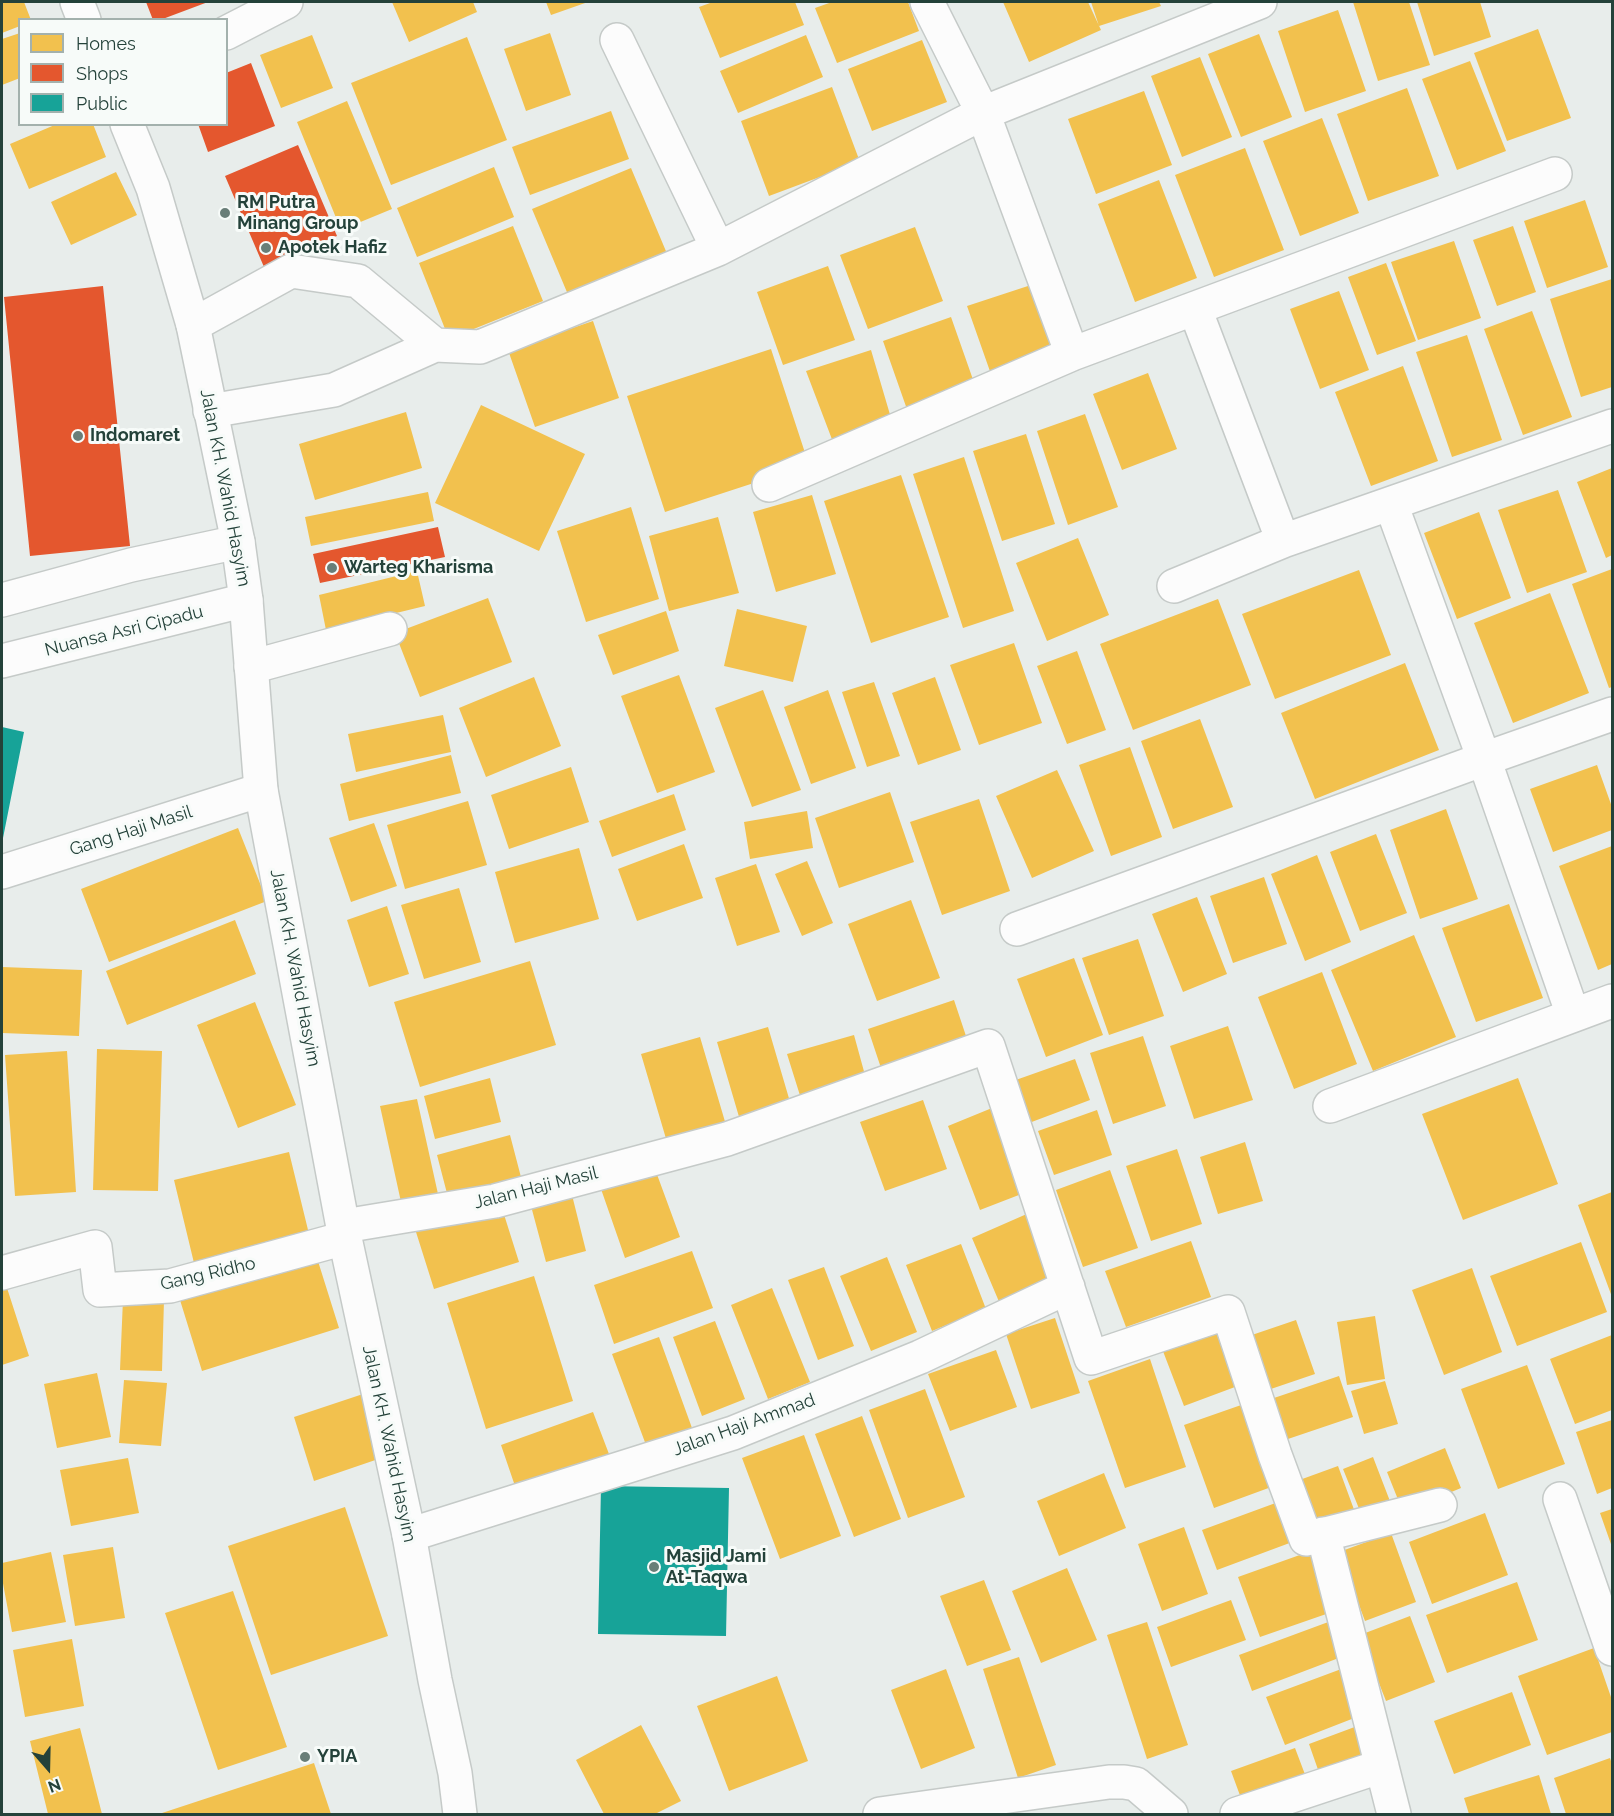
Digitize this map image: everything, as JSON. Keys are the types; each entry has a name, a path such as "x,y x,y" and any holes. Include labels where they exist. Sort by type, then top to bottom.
{"street":[{"path":"77,2 83,18"},
{"path":"228,32 286,2"},
{"path":"927,2 983,112 1072,354"},
{"path":"210,411 334,390 435,345 480,347 718,249 983,112 1260,2"},
{"path":"617,40 718,249"},
{"name":"Jalan KH. Wahid Hasyim","path":"128,126 153,188 193,325 238,542 246,600 261,789 344,1232 409,1534 435,1680 455,1773 460,1815"},
{"path":"769,485 1072,354 1555,174"},
{"path":"193,325 291,271 358,281 435,345"},
{"path":"1195,309 1283,541"},
{"path":"1174,586 1283,541 1612,426"},
{"path":"1391,504 1484,759 1573,1014"},
{"path":"2,600 131,565 238,542"},
{"name":"Nuansa Asri Cipadu","path":"2,661 246,600"},
{"path":"251,667 390,629"},
{"path":"1017,929 1612,714"},
{"name":"Gang Haji Masil","path":"2,872 261,789"},
{"path":"1330,1106 1612,1001"},
{"name":"Jalan Haji Masil","path":"344,1232 495,1201 727,1139 988,1046 1068,1287"},
{"name":"Gang Ridho","path":"2,1273 95,1247 100,1290 170,1286 344,1232"},
{"path":"1068,1287 1090,1358 1228,1312 1275,1455 1306,1539 1440,1505"},
{"name":"Jalan Haji Ammad","path":"409,1534 733,1433 920,1357 1068,1287"},
{"path":"1560,1499 1612,1649"},
{"path":"1323,1534 1394,1815"},
{"path":"1237,1815 1382,1766"},
{"path":"880,1815 1124,1782 1136,1785 1171,1815"}],"building: Homes":[{"path":"2,2 24,2 30,18 18,18 18,27 2,33"},
{"path":"392,2 473,2 477,12 409,42"},
{"path":"546,2 588,2 551,15"},
{"path":"713,2 795,2 804,25 720,58 699,7"},
{"path":"832,2 908,2 919,31 837,63 815,8"},
{"path":"1003,2 1088,2 1101,30 1029,62"},
{"path":"1091,2 1159,2 1161,6 1099,26"},
{"path":"1353,2 1409,2 1430,65 1378,81"},
{"path":"1417,2 1480,2 1491,37 1434,56"},
{"path":"1338,10 1366,91 1305,112 1278,31"},
{"path":"1538,29 1571,118 1507,141 1474,53"},
{"path":"550,33 571,95 526,111 504,49"},
{"path":"18,34 18,79 2,85 2,39"},
{"path":"1259,34 1292,117 1241,137 1208,54"},
{"path":"312,35 333,88 281,108 260,55"},
{"path":"806,35 823,77 738,113 720,71"},
{"path":"467,37 507,140 391,185 351,83"},
{"path":"922,40 947,102 872,131 848,69"},
{"path":"1200,57 1232,137 1182,157 1151,76"},
{"path":"1470,61 1506,151 1457,170 1422,79"},
{"path":"832,87 860,162 769,196 741,121"},
{"path":"1407,88 1439,176 1368,201 1337,114"},
{"path":"1144,91 1172,165 1096,194 1068,119"},
{"path":"347,101 392,209 341,230 297,122"},
{"path":"611,111 629,159 530,195 512,147"},
{"path":"1322,118 1359,213 1300,236 1263,141"},
{"path":"52,126 94,126 106,157 29,189 10,144"},
{"path":"1245,148 1284,250 1214,277 1175,175"},
{"path":"494,167 514,217 417,257 397,208"},
{"path":"631,168 668,256 569,297 532,209"},
{"path":"116,172 137,215 71,245 51,202"},
{"path":"1159,180 1197,278 1135,302 1098,204"},
{"path":"1585,200 1608,267 1547,288 1524,221"},
{"path":"513,226 543,301 449,339 419,263"},
{"path":"1513,226 1536,292 1497,306 1473,240"},
{"path":"915,227 943,301 868,329 840,255"},
{"path":"1454,241 1481,318 1418,340 1391,262"},
{"path":"1386,263 1416,341 1377,355 1348,277"},
{"path":"828,266 855,340 783,365 757,292"},
{"path":"1612,279 1612,387 1581,397 1550,299"},
{"path":"1031,285 1055,355 992,377 967,306"},
{"path":"1339,291 1369,370 1320,389 1290,309"},
{"path":"1532,311 1572,417 1523,435 1484,329"},
{"path":"951,317 977,391 909,415 883,341"},
{"path":"593,321 619,398 535,427 508,350"},
{"path":"1467,335 1502,440 1452,457 1416,352"},
{"path":"771,349 809,465 665,512 627,396"},
{"path":"871,350 891,418 833,442 806,371"},
{"path":"1403,366 1438,461 1371,486 1335,392"},
{"path":"1148,373 1177,449 1122,470 1093,394"},
{"path":"481,405 585,454 539,551 435,503"},
{"path":"406,412 422,468 315,500 299,444"},
{"path":"1085,414 1118,507 1068,525 1037,431"},
{"path":"1026,434 1055,524 1002,541 973,451"},
{"path":"964,457 1014,611 963,628 913,474"},
{"path":"1612,468 1612,555 1606,558 1577,482"},
{"path":"901,475 949,617 871,643 824,501"},
{"path":"1558,490 1587,572 1527,593 1498,510"},
{"path":"428,492 434,521 311,546 305,517"},
{"path":"812,495 836,574 776,592 753,512"},
{"path":"631,507 659,599 586,622 557,531"},
{"path":"1479,512 1511,598 1457,619 1424,533"},
{"path":"718,517 739,593 669,611 649,536"},
{"path":"1078,538 1109,615 1047,641 1016,563"},
{"path":"1612,569 1612,687 1609,688 1572,584"},
{"path":"1359,570 1391,655 1275,699 1242,614"},
{"path":"417,571 425,606 326,630 319,595"},
{"path":"1550,593 1589,693 1513,723 1474,623"},
{"path":"488,598 512,662 420,697 395,633"},
{"path":"1218,599 1251,685 1133,730 1100,644"},
{"path":"737,609 807,626 793,682 724,666"},
{"path":"666,611 679,651 613,675 598,635"},
{"path":"1014,643 1042,723 979,745 950,665"},
{"path":"1077,651 1106,730 1067,744 1037,666"},
{"path":"1405,663 1439,750 1315,799 1281,713"},
{"path":"679,675 715,772 657,793 621,696"},
{"path":"534,677 561,746 486,777 459,708"},
{"path":"935,677 961,750 918,765 892,693"},
{"path":"874,682 900,756 867,767 842,692"},
{"path":"763,690 801,790 752,807 715,708"},
{"path":"828,690 856,768 811,784 784,707"},
{"path":"443,715 451,752 356,772 348,734"},
{"path":"1200,719 1233,807 1173,829 1141,741"},
{"path":"1130,747 1162,837 1111,856 1079,765"},
{"path":"451,755 461,793 349,821 340,784"},
{"path":"1597,765 1612,807 1612,830 1553,852 1530,789"},
{"path":"571,767 589,822 509,849 491,795"},
{"path":"1057,770 1094,851 1032,878 996,796"},
{"path":"890,792 914,862 839,888 815,818"},
{"path":"674,794 686,830 612,857 599,821"},
{"path":"979,799 1010,891 942,915 910,822"},
{"path":"468,801 487,865 405,889 387,825"},
{"path":"1446,809 1478,899 1420,919 1390,830"},
{"path":"807,811 813,848 750,859 744,822"},
{"path":"374,823 397,886 351,902 329,838"},
{"path":"238,828 267,901 109,962 81,889"},
{"path":"1376,834 1407,913 1360,931 1330,852"},
{"path":"684,844 703,898 637,921 618,869"},
{"path":"1612,846 1612,964 1598,970 1559,866"},
{"path":"579,848 599,919 515,943 495,872"},
{"path":"1317,855 1351,942 1305,961 1271,874"},
{"path":"807,861 833,923 802,936 775,874"},
{"path":"756,864 780,932 737,946 715,878"},
{"path":"1264,877 1287,944 1233,963 1210,896"},
{"path":"459,888 481,962 424,979 401,905"},
{"path":"1197,897 1227,974 1183,992 1152,914"},
{"path":"911,900 940,978 877,1001 848,924"},
{"path":"1509,904 1543,998 1476,1022 1442,928"},
{"path":"387,906 409,974 369,987 347,920"},
{"path":"235,920 256,974 127,1025 106,971"},
{"path":"1414,935 1456,1037 1373,1071 1331,970"},
{"path":"1138,939 1164,1016 1109,1035 1082,958"},
{"path":"1074,958 1103,1035 1046,1057 1017,979"},
{"path":"530,961 556,1045 420,1087 394,1002"},
{"path":"2,967 82,970 79,1036 2,1033"},
{"path":"1322,972 1357,1064 1294,1089 1258,997"},
{"path":"954,1000 969,1045 883,1074 868,1029"},
{"path":"255,1002 296,1105 238,1128 197,1025"},
{"path":"1228,1026 1253,1100 1194,1119 1170,1046"},
{"path":"768,1027 793,1112 742,1127 717,1042"},
{"path":"854,1035 868,1086 803,1105 787,1054"},
{"path":"1143,1036 1166,1106 1113,1124 1090,1053"},
{"path":"700,1037 726,1125 667,1142 641,1054"},
{"path":"97,1049 162,1051 158,1191 93,1190"},
{"path":"67,1051 76,1192 15,1196 5,1055"},
{"path":"1075,1059 1090,1100 1029,1123 1013,1081"},
{"path":"490,1078 501,1122 435,1139 424,1096"},
{"path":"1518,1078 1558,1184 1463,1220 1422,1114"},
{"path":"417,1099 438,1194 401,1202 380,1106"},
{"path":"923,1100 947,1169 885,1191 860,1122"},
{"path":"992,1108 1024,1193 980,1210 948,1126"},
{"path":"1097,1110 1112,1155 1054,1175 1038,1131"},
{"path":"510,1135 522,1181 449,1201 437,1155"},
{"path":"1245,1142 1263,1201 1218,1214 1200,1157"},
{"path":"1177,1149 1202,1224 1151,1241 1126,1166"},
{"path":"289,1152 309,1234 194,1263 174,1180"},
{"path":"655,1169 680,1237 625,1258 601,1189"},
{"path":"1110,1170 1138,1248 1083,1267 1056,1190"},
{"path":"1612,1192 1612,1297 1578,1205"},
{"path":"572,1195 586,1251 546,1262 531,1206"},
{"path":"501,1205 519,1262 434,1289 416,1232"},
{"path":"1029,1213 1058,1280 1000,1304 972,1238"},
{"path":"1191,1241 1211,1297 1126,1327 1105,1271"},
{"path":"1581,1242 1607,1312 1517,1346 1490,1276"},
{"path":"961,1244 986,1309 932,1331 906,1265"},
{"path":"692,1251 713,1308 614,1344 594,1285"},
{"path":"887,1257 917,1332 871,1351 840,1276"},
{"path":"317,1258 339,1328 202,1371 180,1300"},
{"path":"824,1267 854,1346 818,1360 788,1280"},
{"path":"1472,1268 1502,1352 1444,1375 1412,1290"},
{"path":"534,1276 573,1401 486,1429 447,1303"},
{"path":"7,1288 29,1356 2,1365 2,1289"},
{"path":"772,1288 810,1382 768,1399 731,1305"},
{"path":"123,1299 164,1300 162,1371 120,1370"},
{"path":"1375,1316 1385,1379 1347,1385 1337,1322"},
{"path":"1055,1318 1080,1393 1031,1409 1006,1334"},
{"path":"1296,1320 1315,1374 1265,1391 1246,1337"},
{"path":"715,1321 745,1399 702,1416 673,1337"},
{"path":"1221,1324 1243,1384 1184,1406 1161,1346"},
{"path":"1612,1335 1612,1410 1575,1424 1550,1359"},
{"path":"659,1337 692,1428 646,1445 612,1354"},
{"path":"996,1350 1017,1407 950,1431 928,1374"},
{"path":"1150,1359 1186,1467 1125,1488 1088,1381"},
{"path":"1527,1365 1565,1464 1498,1489 1461,1389"},
{"path":"97,1373 111,1437 57,1448 44,1384"},
{"path":"1339,1376 1353,1417 1285,1440 1271,1399"},
{"path":"124,1380 167,1383 161,1446 119,1443"},
{"path":"1385,1381 1398,1424 1364,1434 1351,1391"},
{"path":"925,1389 965,1497 908,1518 869,1410"},
{"path":"369,1392 390,1455 314,1481 294,1417"},
{"path":"1244,1404 1274,1486 1214,1508 1184,1425"},
{"path":"593,1412 609,1454 515,1486 501,1445"},
{"path":"862,1416 901,1519 854,1537 815,1434"},
{"path":"1612,1420 1612,1488 1597,1494 1576,1432"},
{"path":"804,1435 841,1536 780,1559 742,1458"},
{"path":"1445,1448 1461,1488 1403,1512 1387,1472"},
{"path":"1373,1457 1393,1509 1364,1521 1343,1469"},
{"path":"128,1458 139,1513 71,1526 60,1470"},
{"path":"1338,1466 1356,1515 1312,1531 1294,1482"},
{"path":"1104,1473 1126,1528 1059,1556 1037,1501"},
{"path":"1281,1501 1295,1541 1217,1570 1202,1530"},
{"path":"345,1507 388,1636 271,1675 228,1546"},
{"path":"1612,1509 1612,1547 1600,1513"},
{"path":"1485,1513 1508,1575 1432,1604 1409,1542"},
{"path":"1184,1527 1208,1594 1162,1611 1138,1544"},
{"path":"1391,1533 1416,1602 1365,1621 1339,1552"},
{"path":"113,1547 125,1618 75,1626 63,1555"},
{"path":"1311,1551 1332,1612 1260,1637 1238,1577"},
{"path":"51,1552 66,1622 12,1632 2,1578 2,1563"},
{"path":"1067,1568 1097,1640 1041,1663 1012,1591"},
{"path":"984,1580 1011,1650 967,1666 940,1596"},
{"path":"1517,1582 1538,1640 1447,1673 1426,1615"},
{"path":"233,1591 287,1747 218,1770 165,1613"},
{"path":"1231,1600 1246,1640 1171,1667 1157,1627"},
{"path":"1410,1616 1435,1682 1386,1701 1360,1635"},
{"path":"1331,1621 1344,1656 1252,1691 1239,1655"},
{"path":"1147,1622 1188,1745 1147,1759 1107,1635"},
{"path":"72,1639 84,1706 25,1717 13,1650"},
{"path":"1594,1648 1612,1700 1612,1732 1547,1755 1518,1676"},
{"path":"1019,1657 1056,1765 1018,1778 983,1669"},
{"path":"1344,1668 1362,1715 1285,1745 1266,1697"},
{"path":"946,1669 975,1748 921,1769 891,1690"},
{"path":"777,1676 808,1761 729,1791 697,1706"},
{"path":"1512,1692 1531,1745 1454,1774 1434,1721"},
{"path":"641,1725 681,1801 655,1814 604,1814 576,1760"},
{"path":"1360,1725 1373,1762 1322,1781 1309,1744"},
{"path":"80,1728 102,1814 48,1814 30,1741"},
{"path":"1295,1748 1309,1785 1245,1809 1231,1771"},
{"path":"1610,1758 1612,1814 1566,1814 1554,1778"},
{"path":"314,1763 331,1814 159,1814"},
{"path":"1539,1775 1551,1814 1469,1814 1464,1798"}],"building: Shops":[{"path":"146,2 208,2 165,18 152,18"},
{"path":"251,63 275,126 208,152 199,126 228,126 228,72"},
{"path":"298,145 337,236 264,267 225,176"},
{"path":"103,286 130,546 30,556 4,297"},
{"path":"438,527 445,557 320,583 313,554"}],"building: Public":[{"path":"2,727 24,732 3,838 2,838"},
{"path":"601,1486 729,1488 726,1636 598,1634"}],"place":[{"name":"RM Putra Minang Group","path":"225,213"},
{"name":"Apotek Hafiz","path":"266,248"},
{"name":"Indomaret","path":"78,436"},
{"name":"Warteg Kharisma","path":"332,568"},
{"name":"Masjid Jami At-Taqwa","path":"654,1567"},
{"name":"YPIA","path":"305,1757"}]}
